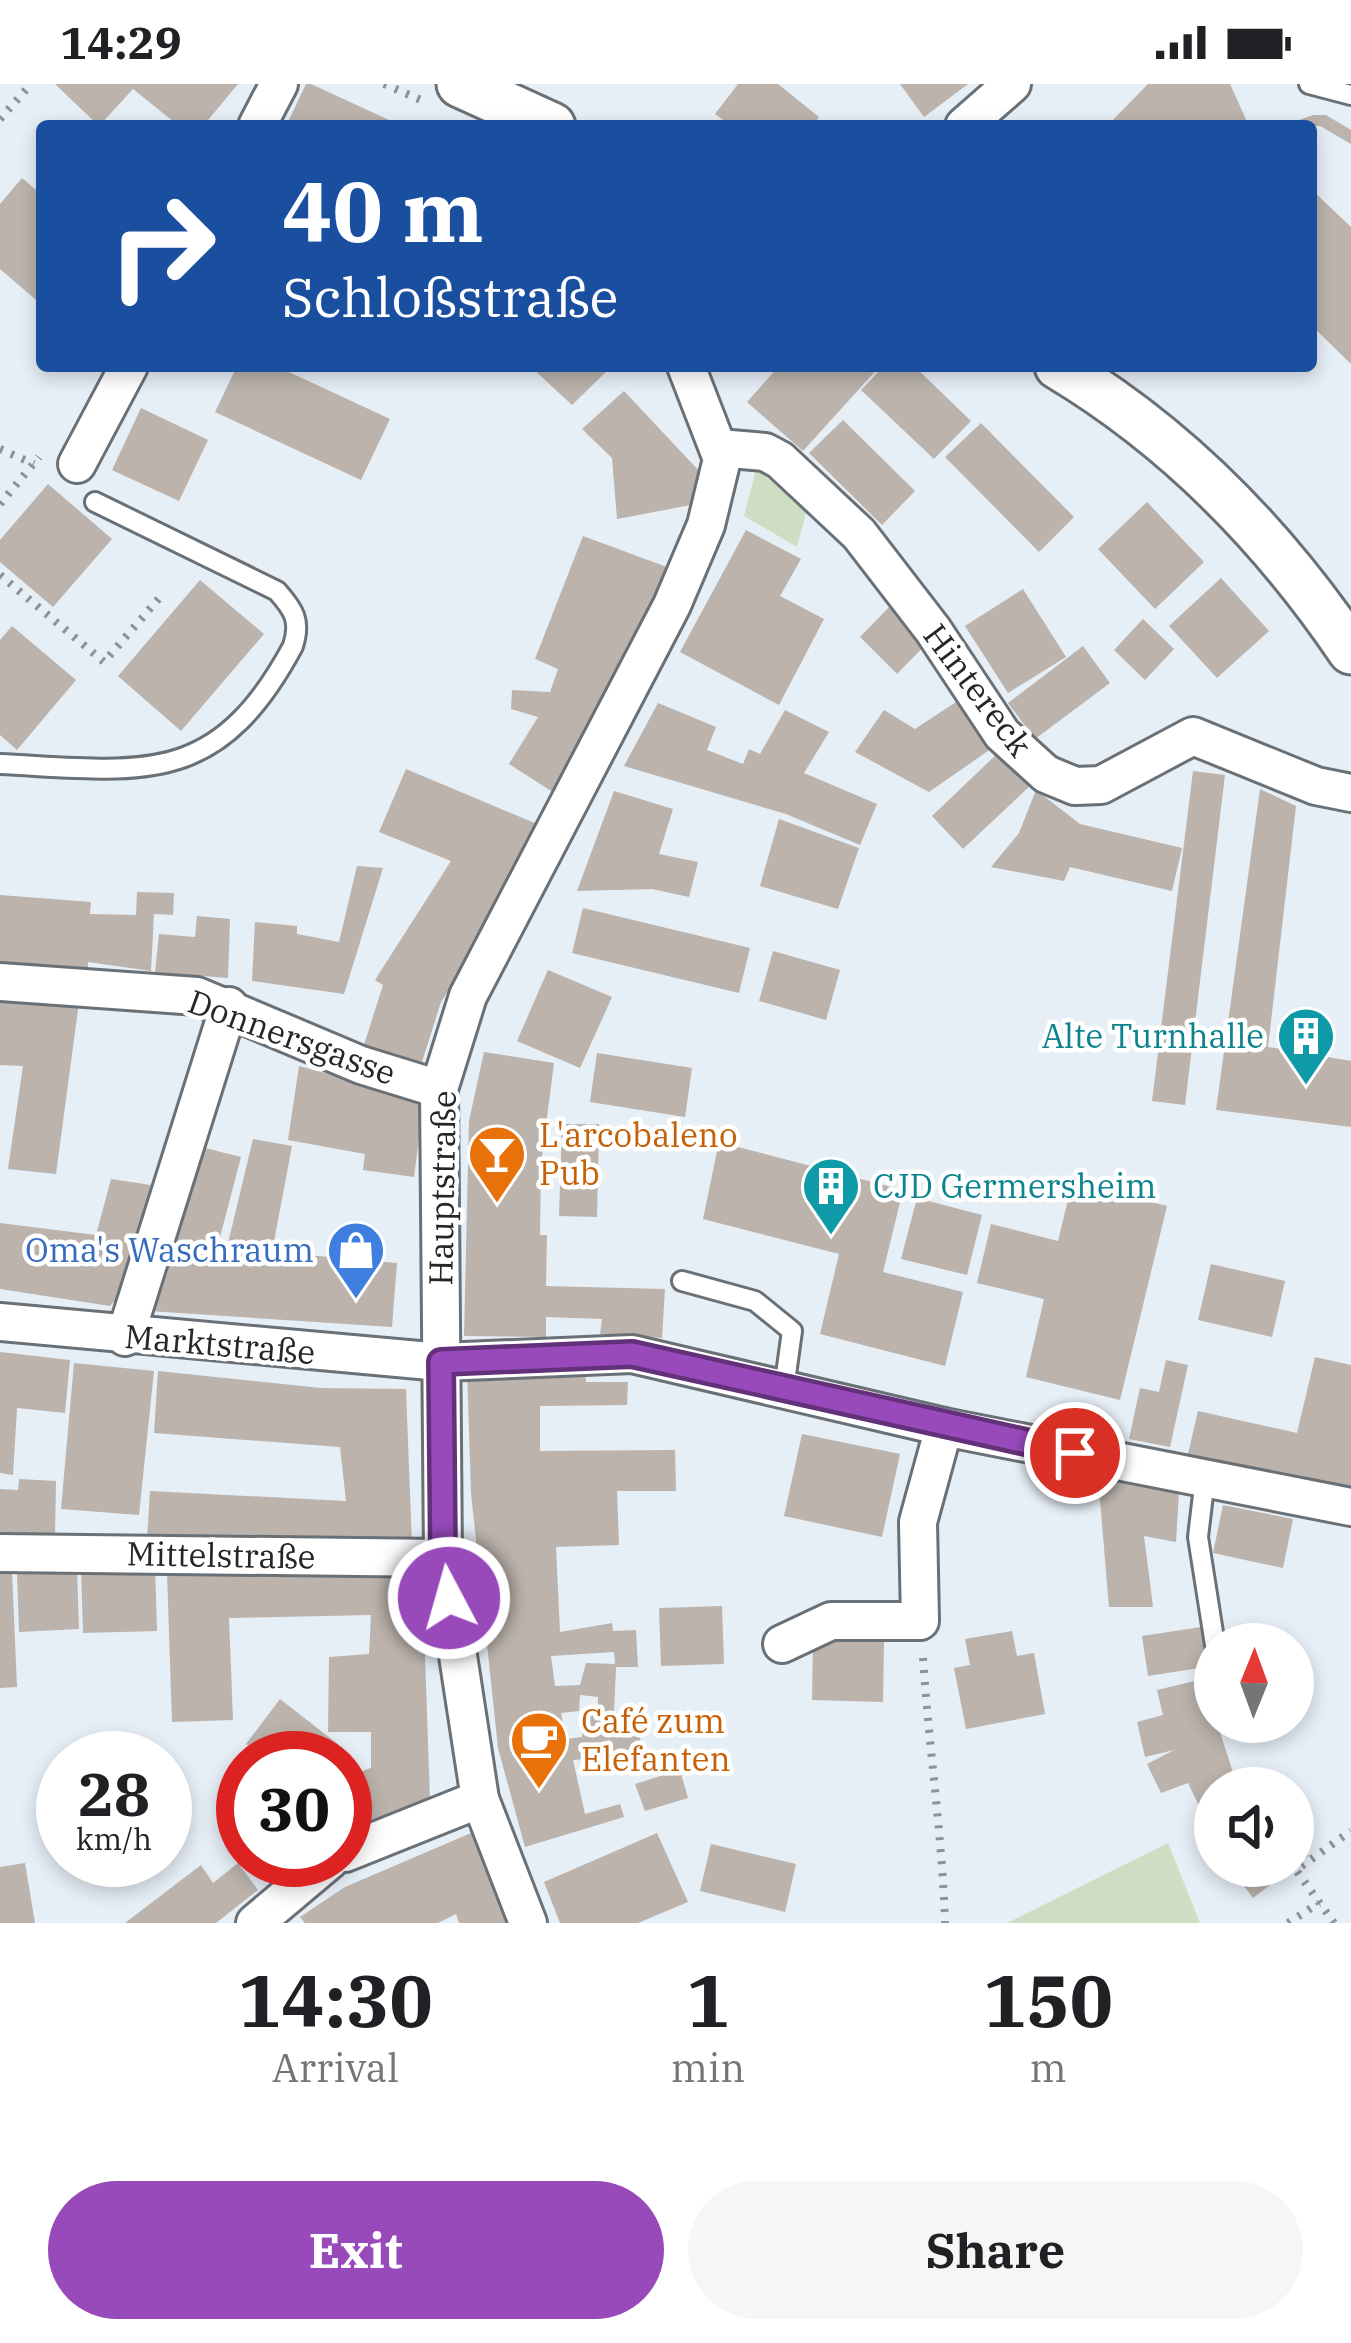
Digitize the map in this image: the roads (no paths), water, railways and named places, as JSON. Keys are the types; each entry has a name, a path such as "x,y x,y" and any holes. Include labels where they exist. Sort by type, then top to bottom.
{"street":[{"path":"260,120 279,84"},
{"path":"460,84 539,120"},
{"path":"971,120 1012,84"},
{"path":"64,453 125,372"},
{"path":"688,372 719,448"},
{"path":"1068,372 1103,393 1226,493 1306,585 1351,651"},
{"name":"Hintereck","path":"719,448 765,452 780,460 844,520 933,630 1002,734 1046,774 1075,786 1102,785 1193,736 1316,786 1351,793"},
{"name":"Hauptstraße","path":"528,1923 480,1799 443,1558 439,1089 468,996 672,605 706,525 722,460 719,448"},
{"name":"Donnersgasse","path":"0,982 197,995 361,1065 439,1089"},
{"path":"124,1336 229,1006"},
{"name":"Marktstraße","path":"0,1322 441,1362 632,1354 944,1427 1351,1507"},
{"path":"782,1644 831,1622 920,1621 918,1522 944,1427"},
{"name":"Mittelstraße","path":"0,1552 443,1558"},
{"path":"372,1842 480,1799"},
{"path":"255,1923 298,1887"}],"lane":[{"path":"1309,84 1351,94"},
{"path":"0,764 124,770 195,757 224,738 293,646 299,628 293,609 277,591 95,502"},
{"path":"682,1281 755,1301 792,1330 784,1389"},
{"path":"1205,1478 1198,1537 1212,1623"}],"place":[{"name":"Alte Turnhalle","path":"1306,1087"},
{"name":"L'arcobaleno Pub","path":"497,1205"},
{"name":"CJD Germersheim","path":"831,1237"},
{"name":"Oma's Waschraum","path":"356,1301"},
{"name":"Café zum Elefanten","path":"539,1791"}]}
